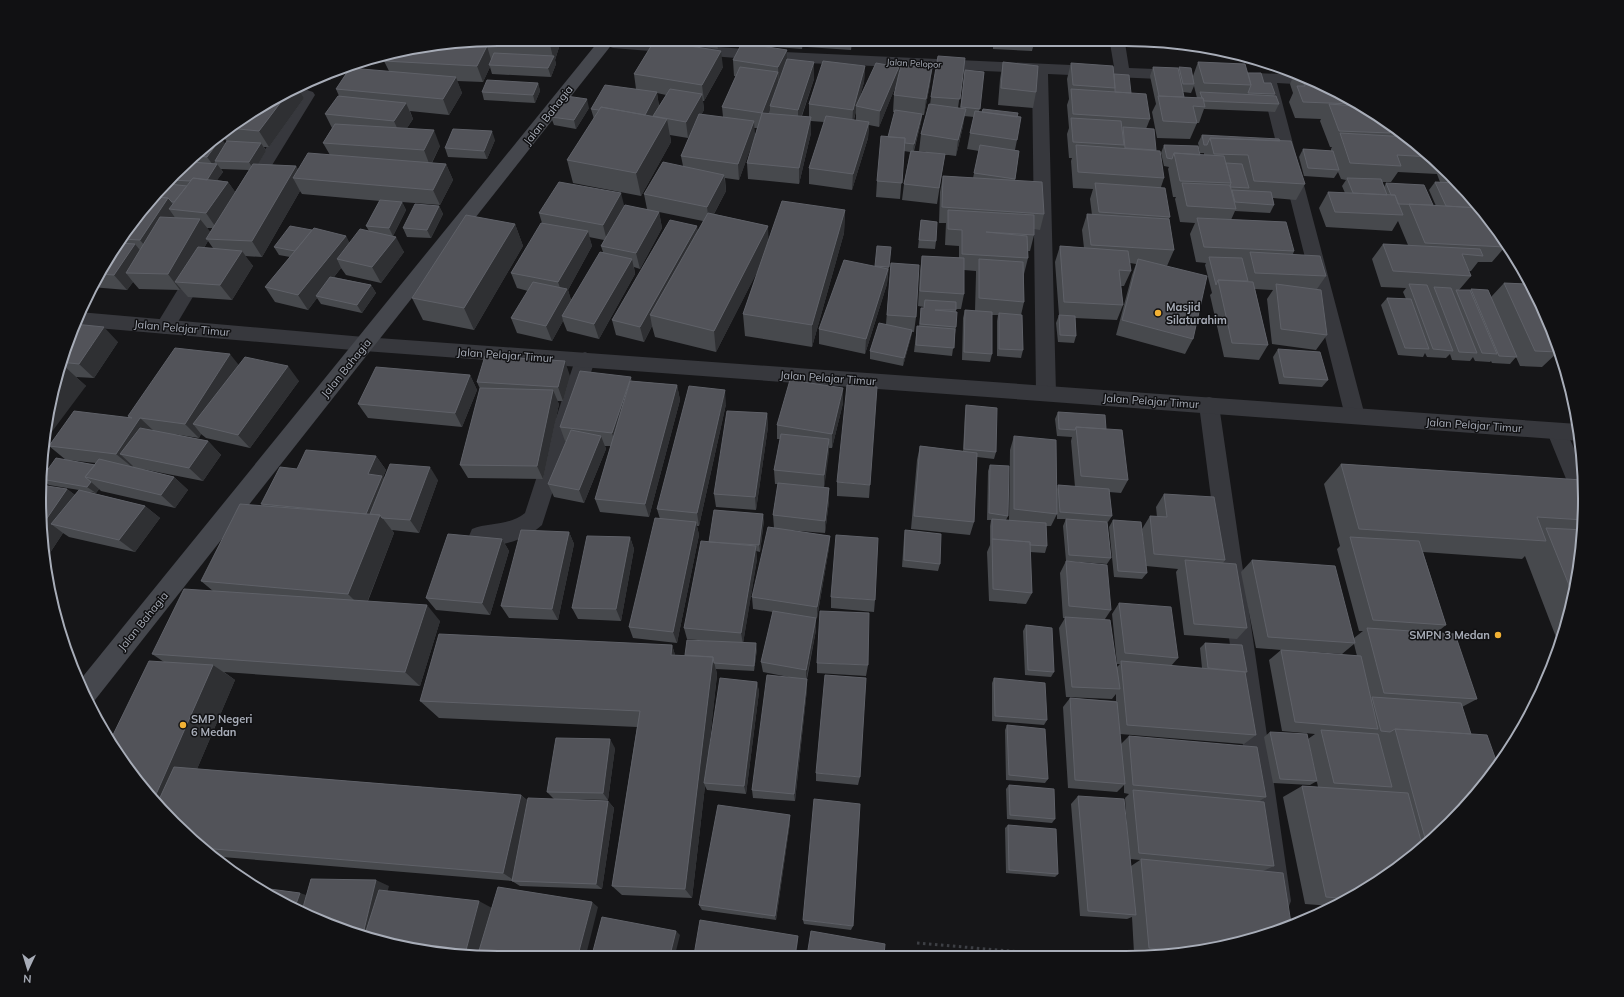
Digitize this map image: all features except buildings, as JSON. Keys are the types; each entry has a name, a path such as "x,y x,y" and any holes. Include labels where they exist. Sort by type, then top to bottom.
{"main road":[{"name":"Jalan Bahagia","path":"88,689 603,46"}],"street":[{"name":"Jalan Pelopor","path":"650,46 784,57 1199,75"},
{"path":"1118,46 1122,72"},
{"path":"1040,68 1046,393"},
{"path":"1222,76 1297,79"},
{"path":"1268,78 1355,416"},
{"path":"242,201 307,95"},
{"path":"165,327 210,254"},
{"name":"Jalan Pelajar Timur","path":"83,320 364,344 1573,433"},
{"path":"480,536 508,533 528,524 534,518 585,360"},
{"path":"1209,405 1279,920"},
{"path":"1557,432 1577,481"}],"path":[{"path":"917,943 1010,951"}],"place":[{"name":"Masjid Silaturahim","path":"1158,313"},
{"name":"SMPN 3 Medan","path":"1498,635"},
{"name":"SMP Negeri 6 Medan","path":"183,725"}]}
